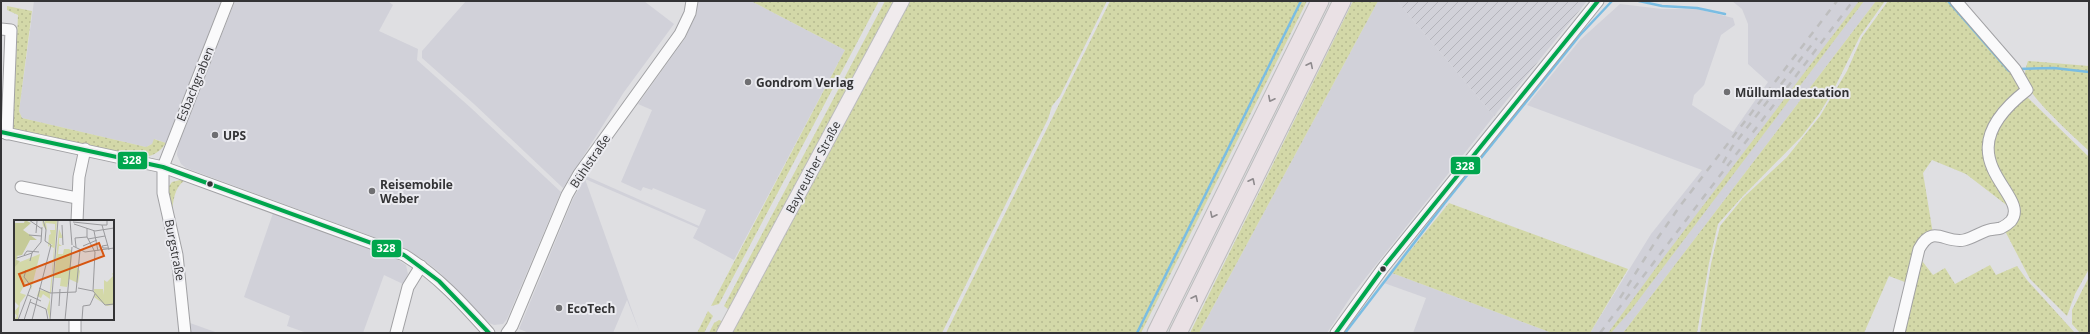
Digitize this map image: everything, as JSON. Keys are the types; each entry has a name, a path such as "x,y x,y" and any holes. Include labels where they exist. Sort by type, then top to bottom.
{"highway":[{"path":"1156,333 1320,1"},
{"path":"1178,333 1342,1"}],"main road":[{"name":"Bayreuther Straße","path":"724,333 902,1"}],"street":[{"name":"Esbachgraben","path":"163,167 228,1"},
{"name":"Bühlstraße","path":"507,333 512,326 567,195 579,174 680,34 690,13 692,1"},
{"path":"1336,333 1383,268 1598,1"},
{"path":"1899,333 1919,249 1924,240 1938,235 1963,240 1989,230 2002,228 2011,221 2014,216 2014,202 1990,165 1987,149 1991,130 1996,121 2018,97 2027,90 2015,69 1956,1"},
{"path":"1,29 11,30 5,85 4,133 85,149 163,167 404,255 421,266 448,288 489,333"},
{"path":"77,220 79,177 85,149"},
{"name":"Burgstraße","path":"163,167 163,193 178,255 185,333"},
{"path":"21,187 77,198"},
{"path":"396,333 408,287 421,266"},
{"path":"75,320 75,333"}],"shaded area":[{"path":"34,1 222,1 166,143 155,139 152,144 146,147 22,118 19,111"},
{"path":"235,1 388,1 393,5 379,31 418,49 417,60 561,192 507,319 503,324 494,325 489,323 438,271 406,249 186,168 181,164 177,155 178,145"},
{"path":"466,1 644,1 674,24 624,92 563,188 474,104 422,58 422,51"},
{"path":"698,1 751,1 845,50 734,260 693,238 698,228 585,179 640,333 627,300 613,333 529,333 519,329 573,199 586,176 699,226 706,210 653,188 652,190 643,187 641,191 621,182 652,110 638,104 686,37 696,14"},
{"path":"1378,1 1397,1 1494,116 1352,295 1327,333 1199,333"},
{"path":"1397,1 1587,1 1494,116"},
{"path":"1732,1 1876,1 1623,333 1590,333 1651,234 1702,170 1527,105 1580,40 1620,4 1662,9 1697,9 1733,18 1735,25 1721,35 1704,85 1694,95 1692,105 1733,132 1768,82 1748,64 1748,24 1742,9"},
{"path":"273,213 392,256 406,265 408,274 403,284 384,275 363,333 307,333 287,326 290,316 244,297"},
{"path":"1392,273 1552,333 1413,333 1426,298 1384,283"},
{"path":"190,323 218,333 191,333"}],"green space":[{"path":"751,1 879,1 719,304 711,306 845,50"},
{"path":"885,1 896,1 729,310 724,306"},
{"path":"907,1 1107,1 1060,96 1052,106 1048,119 942,333 730,333"},
{"path":"1110,1 1307,1 1141,333 946,333"},
{"path":"1353,1 1378,1 1199,333 1190,333"},
{"path":"1859,1 1864,1 1631,310 1611,333 1608,333 1664,257"},
{"path":"1876,1 1885,1 1860,36 1833,91 1819,114 1802,136 1742,197 1718,224 1709,263 1697,333 1623,333"},
{"path":"1888,1 1952,1 2010,69 2020,87 2019,91 1986,140 2013,210 1966,174 1932,160 1923,173 1933,234 1924,239 1910,284 1889,276 1864,333 1700,333 1711,264 1720,226 1743,198 1787,157 1820,116 1847,71 1862,37"},
{"path":"7,6 32,11 19,111 22,118 146,147 152,144 154,139 166,143 158,152 152,155 140,157 13,130 18,15 7,10"},
{"path":"2028,61 2089,66 2089,151 2053,117 2034,96 2025,80"},
{"path":"2026,96 2089,157 2089,269 2075,294 2067,316 2030,279 2004,229 2014,220 1989,156 1992,131"},
{"path":"185,180 176,191 172,214 167,189 172,182"},
{"path":"1449,203 1628,269 1590,333 1552,333 1392,273"},
{"path":"1919,257 1933,275 1945,268 1955,284 1990,265 1996,275 2017,266 2027,280 2075,333 1901,333"},
{"path":"2089,277 2089,333 2080,333 2072,324 2072,310"},
{"path":"708,311 713,316 704,333 697,333"},
{"path":"719,320 724,322 715,333 709,333 714,323"}],"waterway":[{"path":"1137,333 1301,1"},
{"path":"1345,333 1444,204 1580,35 1612,1"},
{"path":"1639,1 1662,6 1697,8 1725,14"},
{"path":"1948,1 2009,71 2011,70"},
{"path":"2018,69 2054,68 2089,72"}],"railway":[{"path":"1620,298 1657,239 1680,206 1837,1"},
{"path":"1600,333 1853,1"},
{"path":"1723,163 1732,147 1817,38"}],"transit line":[{"name":"328","path":"1336,333 1383,268 1598,1"},
{"name":"328","path":"1,132 163,167 404,255 439,281 489,333"}],"place":[{"name":"Gondrom Verlag","path":"748,82"},
{"name":"Müllumladestation","path":"1727,92"},
{"name":"UPS","path":"215,135"},
{"name":"Reisemobile Weber","path":"372,191"},
{"name":"EcoTech","path":"559,308"}]}
